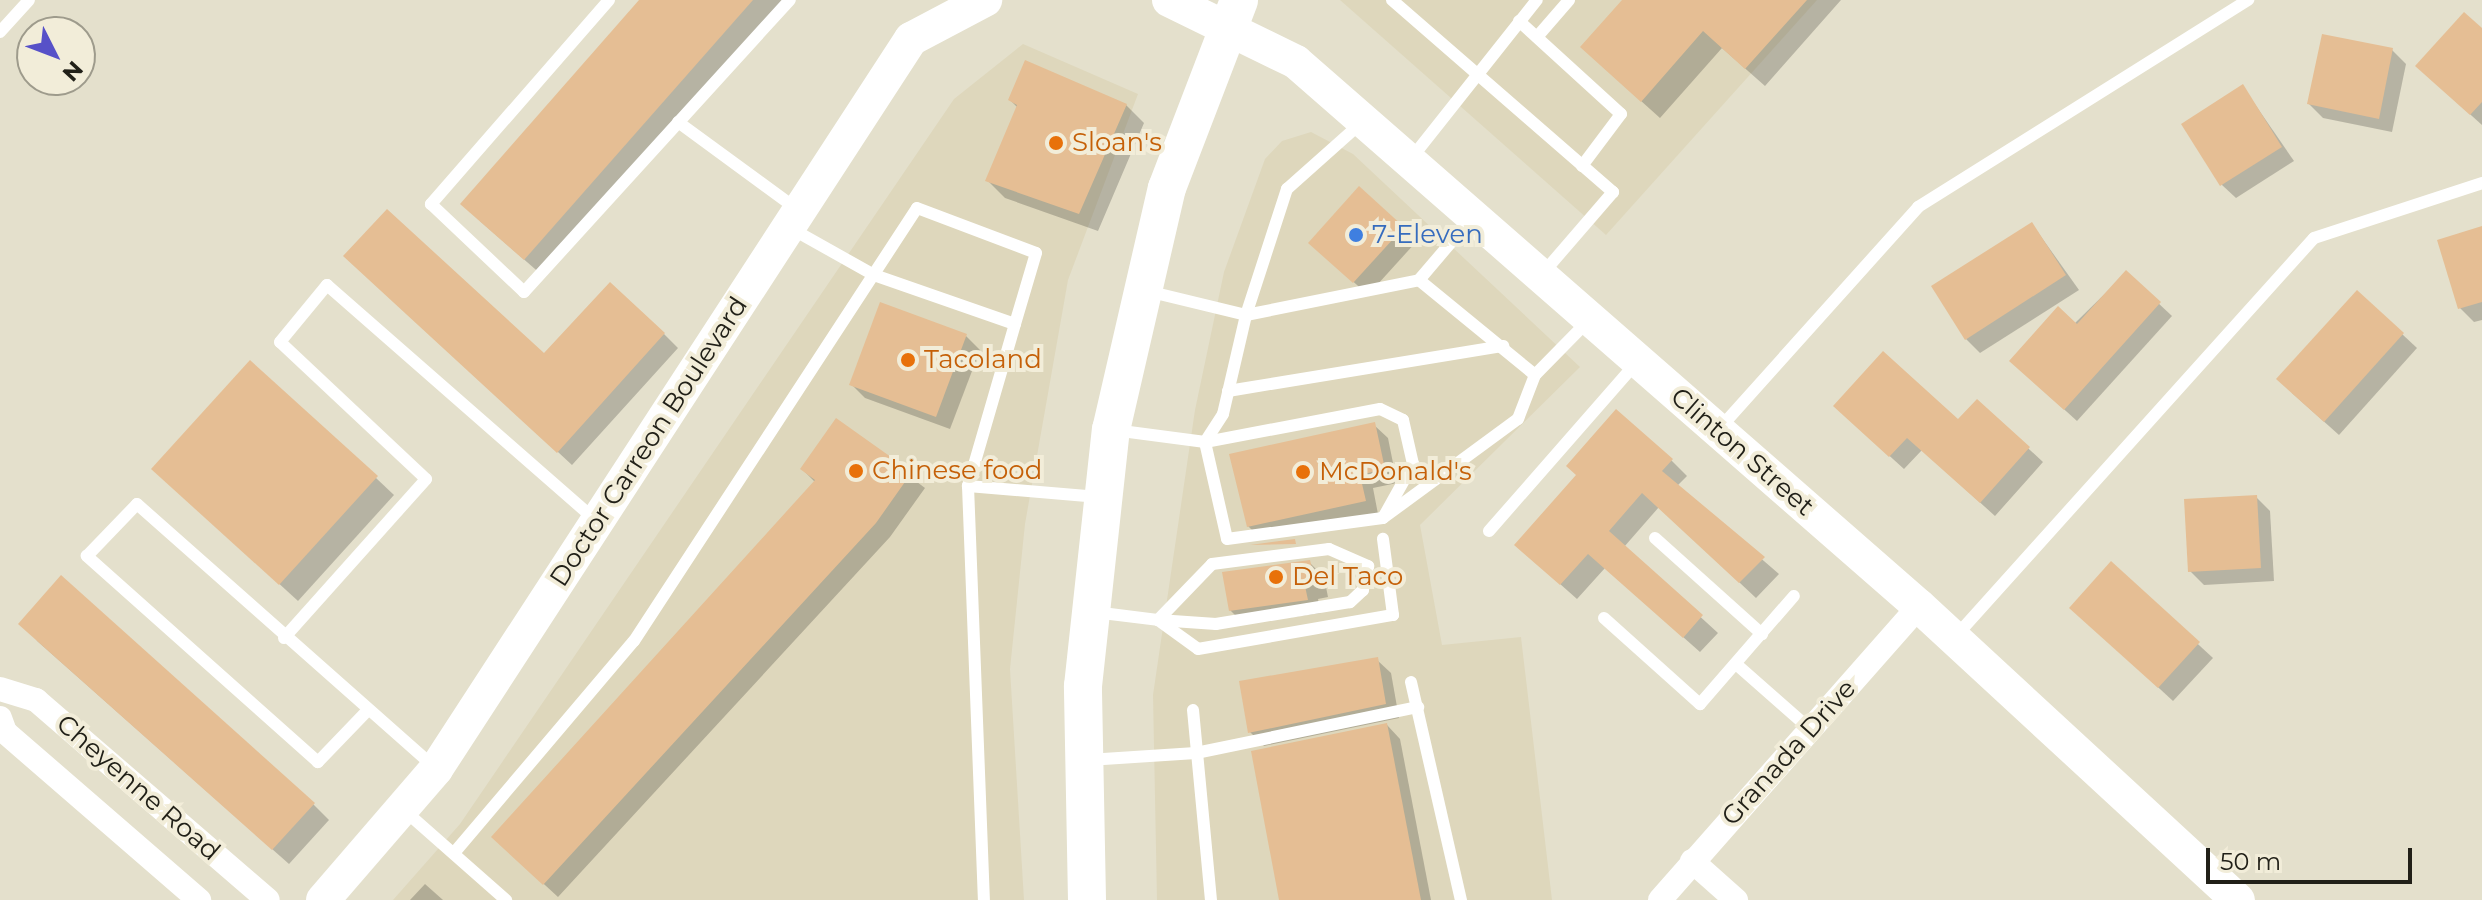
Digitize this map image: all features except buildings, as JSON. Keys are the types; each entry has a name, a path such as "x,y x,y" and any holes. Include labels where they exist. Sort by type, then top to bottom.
{"main road":[{"path":"1087,900 1081,761 1087,611 1111,430 1140,290 1167,188 1233,14"}],"street":[{"name":"Doctor Carreon Boulevard","path":"323,900 436,769 911,39 985,0"},
{"path":"1169,0 1233,14"},
{"name":"Clinton Street","path":"1233,14 1296,62 1919,606 2238,900"},
{"name":"Granada Drive","path":"1660,900 1919,606"},
{"name":"Cheyenne Road","path":"0,689 36,700 268,900"},
{"name":"Cheyenne Road","path":"0,718 5,732 199,900"},
{"path":"1692,861 1736,900"}],"lane":[{"path":"0,32 29,0"},
{"path":"609,0 431,204 524,292 790,0"},
{"path":"1392,0 1613,192 1541,276"},
{"path":"1537,37 1569,0"},
{"path":"1718,430 1918,207 2248,0"},
{"path":"1410,161 1473,72 1519,21 1529,3"},
{"path":"1519,21 1621,114 1582,166"},
{"path":"1363,121 1287,189 1246,315 1228,391 1205,442 1227,539 1383,518 1518,419 1535,375 1591,319"},
{"path":"678,122 794,219 874,275 1015,324"},
{"path":"1954,638 2314,238 2482,183"},
{"path":"454,853 634,641 917,208 1036,253 968,486 984,900"},
{"path":"1140,290 1246,315 1419,280 1473,217"},
{"path":"1419,280 1535,375"},
{"path":"284,638 426,479 280,342 327,285 597,522"},
{"path":"1228,391 1503,346"},
{"path":"1489,531 1638,361"},
{"path":"1111,430 1205,442 1380,409 1403,420 1413,464 1383,518"},
{"path":"968,486 1102,498"},
{"path":"367,711 318,762 87,556 137,504 284,638 436,769"},
{"path":"1655,538 1762,634"},
{"path":"1158,620 1198,649 1393,615 1383,539"},
{"path":"1087,611 1158,620 1216,624 1350,602 1363,590 1368,566 1329,549 1212,564 1158,620"},
{"path":"1604,618 1700,704 1794,596"},
{"path":"1736,664 1810,729"},
{"path":"1411,682 1461,900"},
{"path":"1081,761 1196,753 1418,707"},
{"path":"1193,710 1211,900"},
{"path":"403,809 506,900"}],"shaded area":[{"path":"1340,0 1817,0 1606,235"},
{"path":"1023,44 1138,94 1068,280 1025,524 1010,669 1024,900 393,900 460,824 954,99"},
{"path":"1311,132 1353,154 1580,367 1420,525 1442,645 1521,637 1552,900 1157,900 1153,695 1195,410 1224,272 1265,159 1282,141"}],"place":[{"name":"Sloan's","path":"1056,143"},
{"name":"7-Eleven","path":"1356,235"},
{"name":"Tacoland","path":"908,360"},
{"name":"Chinese food","path":"856,471"},
{"name":"McDonald's","path":"1303,472"},
{"name":"Del Taco","path":"1276,577"}]}
